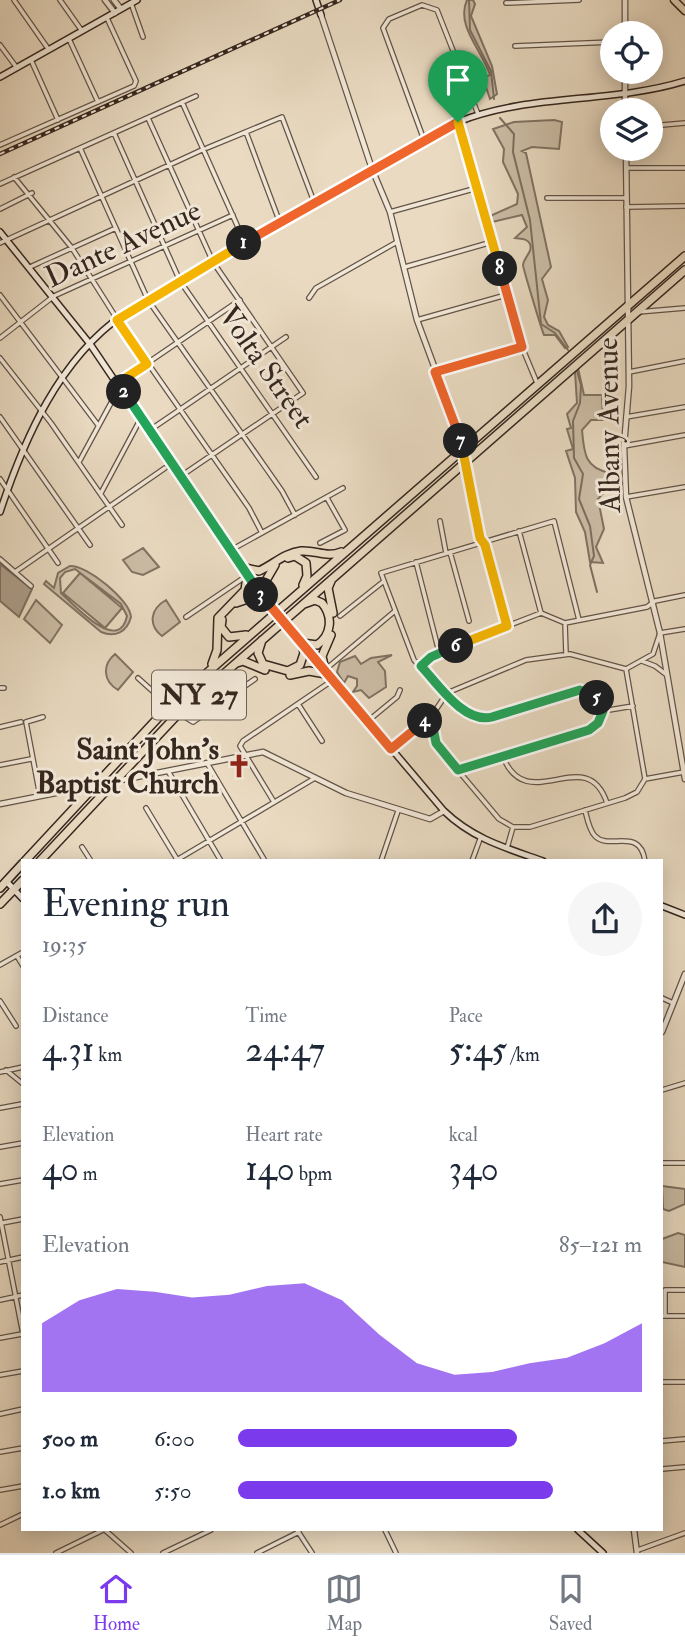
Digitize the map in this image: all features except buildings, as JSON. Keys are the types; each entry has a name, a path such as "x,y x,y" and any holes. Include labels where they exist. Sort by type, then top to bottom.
{"highway":[{"name":"NY 27","path":"27,859 169,706 206,672 685,256"},
{"name":"NY 27","path":"44,859 178,713 685,270"},
{"path":"241,568 259,571 287,554 300,551 333,555 348,548"},
{"path":"270,605 264,584 267,575 289,557 301,558 308,569 299,591"},
{"path":"328,675 321,656 333,627 328,588 337,573"},
{"path":"206,672 217,650 218,618 245,590 247,576"},
{"path":"249,634 236,638 224,633 221,627 226,613 247,598 270,605"},
{"path":"264,636 259,659 263,664 278,670 295,670 304,653 302,643 312,646 322,642 330,626 329,616 322,603 315,600 299,607"},
{"path":"230,667 243,661 278,674 317,671 328,675"},
{"path":"73,789 79,794 79,802"},
{"name":"NY 27","path":"0,888 21,865"},
{"path":"0,904 21,882"}],"main road":[{"path":"316,0 321,15"},
{"path":"674,0 685,11"},
{"path":"0,77 134,2"},
{"path":"0,512 23,450 63,377 90,344 117,320 148,300 314,202 458,122 518,104 625,95 685,81"},
{"path":"0,232 90,344 247,576 443,811 480,839 537,859"},
{"path":"6,881 21,896"},
{"path":"663,906 685,915"},
{"path":"579,1531 603,1553"}],"street":[{"path":"14,0 49,50"},
{"path":"60,0 82,31"},
{"path":"105,0 118,11"},
{"path":"114,0 118,11"},
{"path":"506,3 579,0"},
{"path":"625,0 625,21"},
{"path":"134,2 143,37"},
{"path":"424,140 383,29 389,19 422,5 434,8 440,15 478,114"},
{"path":"321,15 372,169 390,212 417,320 463,448 483,542 507,626"},
{"path":"0,145 135,84 107,18"},
{"path":"69,39 98,102"},
{"path":"515,46 600,42"},
{"path":"0,45 17,68"},
{"path":"31,60 58,120"},
{"path":"625,84 625,95"},
{"path":"0,184 196,96"},
{"path":"182,102 205,148 245,243"},
{"path":"0,243 48,218 282,117 314,202"},
{"path":"148,118 213,262 303,393 181,476"},
{"path":"458,122 522,347 537,383"},
{"path":"663,125 685,123"},
{"path":"246,131 280,223"},
{"name":"Volta Street","path":"114,133 180,281 316,477"},
{"path":"80,148 148,300 282,491 295,515"},
{"name":"Albany Avenue","path":"626,161 629,372 624,446 625,497 660,634 685,779"},
{"path":"626,168 685,168"},
{"path":"14,177 94,278 117,320 249,508 262,533"},
{"path":"390,212 477,188"},
{"path":"0,209 30,194"},
{"path":"547,198 626,198"},
{"path":"626,206 685,206"},
{"name":"Dante Avenue","path":"0,338 54,296 233,215"},
{"path":"30,267 116,228"},
{"path":"309,298 316,288 399,242"},
{"path":"405,267 492,242"},
{"path":"0,295 98,425"},
{"path":"417,320 507,295"},
{"path":"79,462 124,379 240,300"},
{"path":"636,312 685,308"},
{"path":"150,430 286,337"},
{"path":"435,372 522,347"},
{"path":"0,358 43,412 122,526"},
{"path":"629,372 685,361"},
{"path":"626,417 685,407"},
{"path":"0,417 90,545"},
{"path":"101,494 141,418"},
{"path":"624,446 685,435"},
{"path":"15,572 165,468"},
{"path":"0,479 58,563"},
{"path":"625,497 685,487"},
{"path":"231,550 344,488"},
{"path":"320,543 345,530 327,497"},
{"path":"440,521 468,621"},
{"path":"458,770 589,730 598,723 603,711 596,697 580,690 492,717 477,718 414,660 381,573 554,521 579,620"},
{"path":"519,531 541,613"},
{"path":"0,559 31,586"},
{"path":"416,562 440,653"},
{"path":"186,617 247,576"},
{"path":"340,616 384,581"},
{"path":"421,666 440,653 541,613 565,623 685,595"},
{"path":"274,802 240,746 243,741 298,704 395,611"},
{"path":"565,623 566,654"},
{"path":"391,749 431,717 447,693 526,660 566,654 626,669 653,654 660,634 685,629"},
{"path":"642,661 656,666 667,675"},
{"path":"626,669 645,779"},
{"path":"138,678 169,706"},
{"path":"178,713 193,722 255,679"},
{"path":"368,721 397,697 400,690"},
{"path":"298,704 322,741"},
{"path":"603,711 633,706"},
{"path":"40,796 26,722 43,717"},
{"path":"431,717 436,743 499,819 513,827 530,827 631,796 645,779 684,772"},
{"path":"0,727 21,722"},
{"path":"0,804 263,752 346,793 398,811 430,820 443,811"},
{"path":"503,757 513,775 530,783 573,776 586,778 599,786 607,803"},
{"path":"0,765 31,759"},
{"path":"207,763 264,859"},
{"path":"168,771 220,859"},
{"path":"180,859 315,778"},
{"path":"146,808 176,859"},
{"path":"585,810 595,836 604,841 623,840 636,844 643,852 645,859"},
{"path":"382,859 398,811"},
{"path":"507,848 513,827"},
{"path":"473,859 480,839"},
{"path":"82,847 90,859"},
{"path":"0,965 21,953"},
{"path":"16,955 21,963"},
{"path":"663,1026 685,974"},
{"path":"663,998 673,1003"},
{"path":"0,1001 16,1026"},
{"path":"0,1072 21,1067"},
{"path":"6,1070 21,1082"},
{"path":"663,1090 685,1083"},
{"path":"0,1108 21,1104"},
{"path":"0,1147 21,1143"},
{"path":"663,1163 685,1163"},
{"path":"0,1184 21,1180"},
{"path":"21,1219 0,1221 21,1325"},
{"path":"0,1262 21,1257"},
{"path":"685,1290 665,1290 663,1316 685,1316"},
{"path":"0,1300 21,1296"},
{"path":"0,1338 21,1334"},
{"path":"0,1376 21,1371"},
{"path":"663,1382 685,1382"},
{"path":"0,1413 21,1409"},
{"path":"663,1441 685,1439"},
{"path":"0,1452 21,1448"},
{"path":"663,1469 685,1467"},
{"path":"0,1490 21,1486"},
{"path":"0,1525 21,1515"},
{"path":"56,1553 102,1531"},
{"path":"105,1531 131,1553"},
{"path":"163,1553 209,1531"},
{"path":"257,1553 298,1531 312,1553"},
{"path":"385,1531 396,1553"},
{"path":"634,1531 638,1551 685,1533"}],"shaded area":[{"path":"467,0 473,0 475,4 471,16 492,66 497,94 490,99 483,78 490,75 467,29 464,10"},
{"path":"514,122 562,122 559,149 532,147 522,151 526,153 551,267 542,279 548,300 544,317 548,325 559,331 568,347 565,348 555,335 544,335 540,323 523,265 530,244 526,240 515,238 527,227 522,215 492,222 490,216 517,204 518,194 503,162 504,149 493,129"},
{"path":"578,368 584,395 602,395 603,420 591,420 582,430 587,459 595,468 610,473 606,490 598,499 604,529 596,547 603,563 590,562 585,532 576,512 575,478 566,451 573,449 567,429 571,428 567,414 577,403 575,372"},
{"path":"143,548 159,567 143,575 132,572 123,560"},
{"path":"0,564 32,589 19,617 0,601"},
{"path":"70,566 97,577 116,593 129,610 131,617 127,627 116,634 101,632 44,584 46,581 54,588 58,573","holes":["75,569 121,604 127,616 122,627 115,631 106,629 85,616 61,593 60,578 65,572"]},
{"path":"80,573 122,608 105,628 63,593"},
{"path":"36,600 62,625 50,643 24,619"},
{"path":"166,600 180,622 162,636 154,627 153,617 157,608"},
{"path":"115,654 133,672 118,690 109,682 106,673 108,663"},
{"path":"392,655 378,662 385,671 386,687 369,698 361,690 353,692 357,679 348,676 344,683 337,672 340,662 355,656 361,664 371,658"},
{"path":"663,1186 685,1189 685,1204 669,1211 663,1209"},
{"path":"678,1233 685,1235 685,1267 663,1262 663,1239"}],"waterway":[{"path":"469,0 470,30 491,71 494,99"},
{"path":"500,118 514,134 513,152 530,220 541,324 555,333 568,350"},
{"path":"577,371 581,385 580,403 573,421 574,458 583,474 579,499 590,526 594,556 590,565 597,592"}],"railway":[{"path":"0,154 340,0"}],"place":[{"name":"Saint John's Baptist Church","path":"239,766"}],"route":[{"path":"458,122 522,347 435,372 447,398 463,448 480,538 485,545 507,626 431,657 421,666 466,712 477,718 492,717 580,690 592,693 603,711 598,723 589,730 458,770 436,743 431,717 391,749 241,568 223,537 120,386 124,379 147,364 117,320 314,202 458,122"}]}
